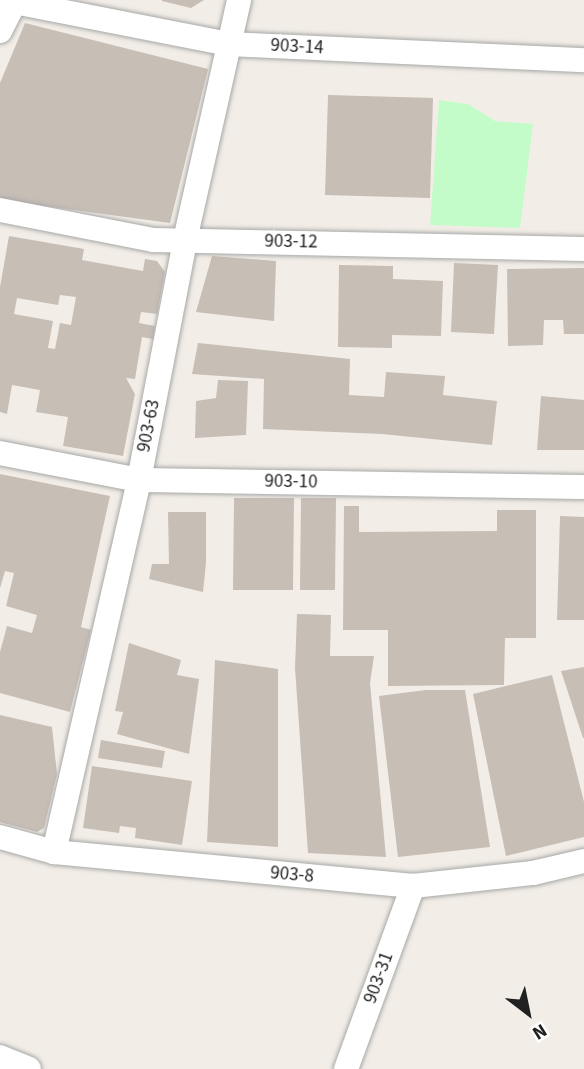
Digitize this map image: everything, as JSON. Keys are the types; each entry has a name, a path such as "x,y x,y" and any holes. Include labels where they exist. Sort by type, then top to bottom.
{"street":[{"name":"903-63","path":"54,852 139,480 185,240 239,0"},
{"name":"903-14","path":"11,1 229,44 584,60"},
{"path":"0,31 11,1"},
{"name":"903-12","path":"0,210 153,240 584,249"},
{"name":"903-10","path":"0,453 139,480 584,486"},
{"name":"903-8","path":"0,837 54,852 413,886 533,873 584,860"},
{"name":"903-31","path":"346,1069 413,886"},
{"path":"0,1057 29,1069"}],"green space":[{"path":"439,100 468,104 495,121 533,124 520,228 430,225"}],"building":[{"path":"162,0 204,0 191,8 162,1"},
{"path":"25,23 208,69 170,223 0,200 0,83"},
{"path":"328,95 433,98 430,198 325,195"},
{"path":"9,236 84,249 82,260 143,271 145,259 157,261 165,272 157,314 141,312 139,323 155,326 153,339 142,337 135,379 126,378 135,394 123,456 63,446 68,417 36,412 40,390 12,385 7,414 0,412 0,287","holes":["60,295 76,297 71,325 60,323 55,349 48,348 53,321 14,314 17,298 58,305"]},
{"path":"212,256 276,261 274,321 196,312"},
{"path":"454,263 498,265 494,334 451,332"},
{"path":"339,265 393,266 393,279 443,281 441,336 392,335 392,348 338,347"},
{"path":"584,268 584,334 564,334 563,320 544,320 543,345 508,346 507,269"},
{"path":"198,343 350,359 349,395 384,397 386,372 445,376 443,395 497,401 492,445 382,434 263,429 264,379 192,374"},
{"path":"218,380 248,381 246,435 195,438 196,401 216,398"},
{"path":"541,396 584,400 584,450 537,450"},
{"path":"0,474 110,496 81,627 91,630 70,712 0,693 0,652 7,626 32,633 37,615 6,606 14,573 5,571 0,588"},
{"path":"234,498 294,498 293,590 233,590"},
{"path":"301,498 336,498 335,590 300,590"},
{"path":"344,506 359,506 359,532 497,531 497,510 536,510 536,638 505,638 504,685 388,686 388,630 343,630"},
{"path":"168,512 206,512 203,592 149,579 152,564 169,564"},
{"path":"560,516 584,517 584,620 557,620"},
{"path":"297,614 331,615 330,656 374,656 370,683 386,857 308,853 295,668"},
{"path":"129,643 181,660 177,675 199,679 189,754 117,734 123,712 115,711"},
{"path":"215,660 278,669 278,847 207,842"},
{"path":"584,667 584,738 583,738 561,671"},
{"path":"552,675 584,802 584,837 506,856 473,694"},
{"path":"426,690 465,690 490,847 398,857 379,696"},
{"path":"0,715 52,727 57,774 44,828 37,832 0,822"},
{"path":"101,740 165,751 162,768 98,758"},
{"path":"92,766 192,781 182,845 135,838 136,828 120,826 119,833 83,828"}]}
